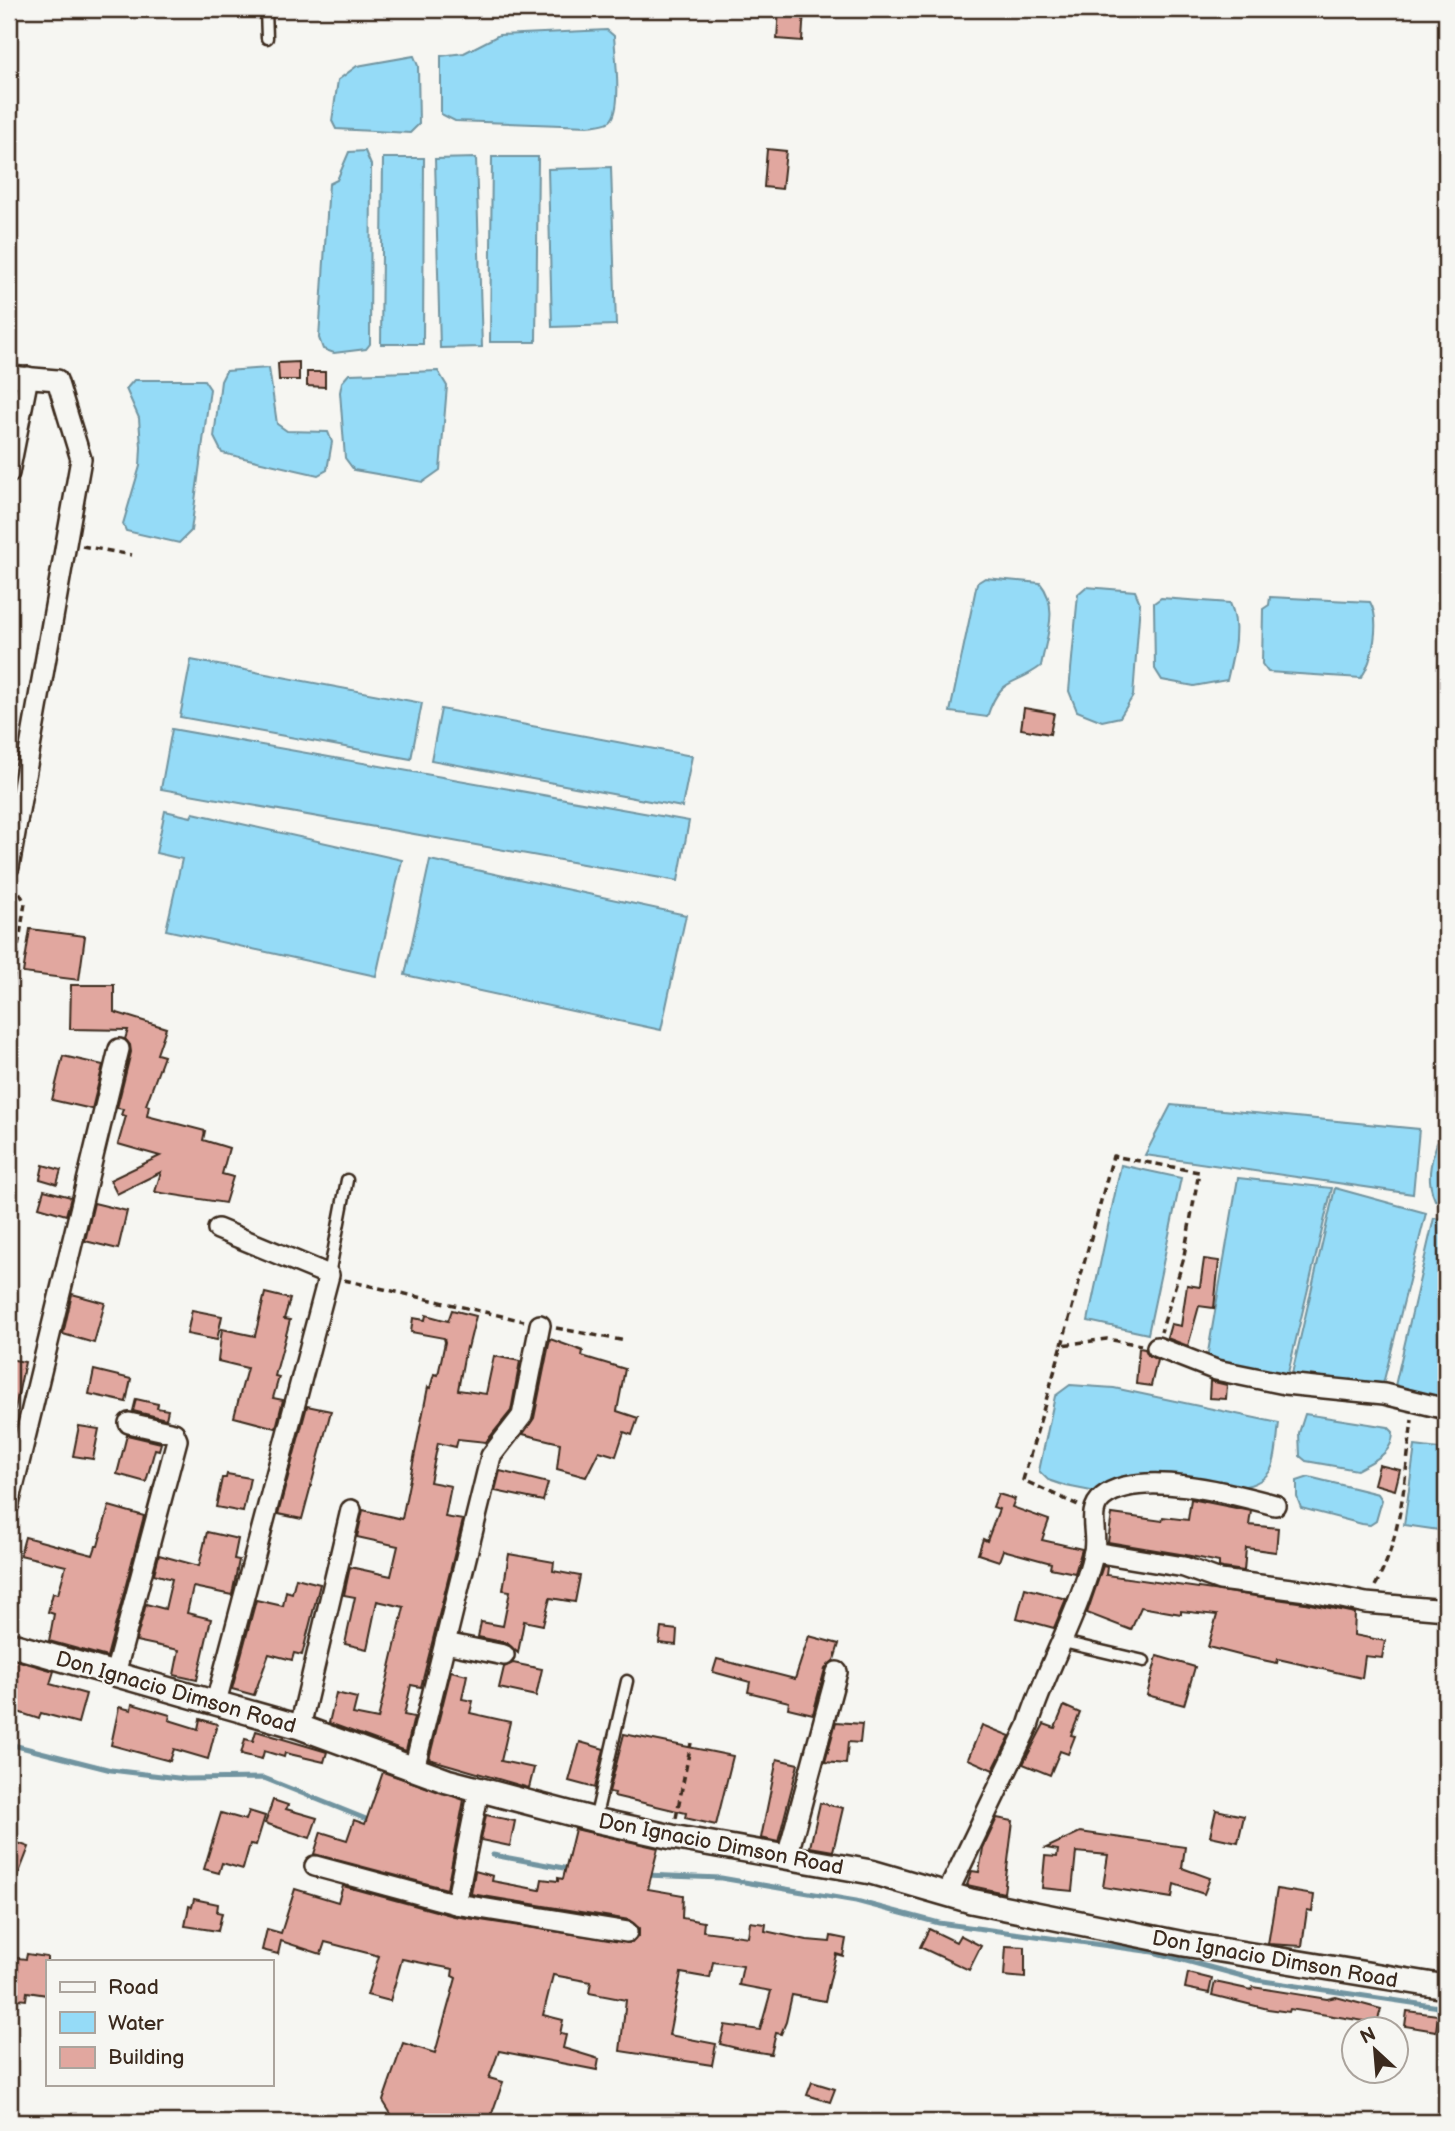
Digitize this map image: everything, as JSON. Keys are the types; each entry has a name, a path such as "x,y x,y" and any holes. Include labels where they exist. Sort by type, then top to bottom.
{"street":[{"path":"9,473 18,377 57,380 82,459 9,867"},
{"path":"9,1504 119,1049"},
{"path":"216,1702 329,1275 218,1230"},
{"path":"414,1769 491,1457 522,1416 540,1325"},
{"path":"1157,1347 1216,1370 1285,1384 1384,1394 1446,1409"},
{"path":"115,1674 177,1440 174,1433 129,1423"},
{"path":"948,1892 1028,1726 1036,1700 1063,1642 1094,1552 1092,1511 1103,1497 1126,1486 1170,1485 1231,1493 1275,1505"},
{"path":"300,1727 351,1510"},
{"path":"1094,1552 1184,1567 1220,1580 1307,1591 1366,1603 1446,1610"},
{"path":"445,1643 504,1655"},
{"name":"Don Ignacio Dimson Road","path":"9,1644 300,1727 479,1790 595,1820 672,1837 871,1872 948,1892 971,1901 1235,1954 1446,1987"},
{"path":"787,1857 837,1672"},
{"path":"456,1904 479,1790"},
{"path":"315,1867 456,1904 627,1931"}],"lane":[{"path":"266,9 267,38"},
{"path":"329,1275 347,1180"},
{"path":"1063,1642 1144,1661"},
{"path":"595,1820 627,1681"}],"path":[{"path":"66,543 132,555"},
{"path":"9,873 25,903 9,1005"},
{"path":"1062,1345 1107,1339 1157,1347 1183,1261 1199,1172 1113,1156 1023,1480 1092,1511"},
{"path":"329,1275 540,1325 626,1341"},
{"path":"1366,1603 1387,1565 1403,1488 1414,1402"},
{"path":"672,1837 691,1743"}],"water":[{"path":"607,30 614,36 617,81 616,106 610,121 588,126 455,121 441,114 441,56 464,53 499,35"},
{"path":"414,56 418,66 419,124 410,133 336,129 332,121 338,80 357,66"},
{"path":"365,151 371,165 370,344 366,349 334,353 323,349 319,338 329,184 337,180 349,152"},
{"path":"492,157 538,157 536,342 490,342"},
{"path":"383,158 424,158 423,344 381,344"},
{"path":"476,158 482,347 440,348 435,159"},
{"path":"611,167 616,325 552,327 548,169"},
{"path":"269,368 277,424 287,431 328,432 332,442 327,470 318,475 222,453 214,437 221,381 226,371"},
{"path":"438,371 447,386 440,470 423,482 354,470 345,458 340,392 342,382 349,374"},
{"path":"134,380 204,380 210,389 191,531 179,543 126,531 123,524 140,466 139,418 126,389"},
{"path":"985,578 1040,583 1046,592 1050,612 1041,666 1003,688 997,694 987,717 950,712 977,583"},
{"path":"1086,587 1135,591 1140,603 1133,696 1120,717 1102,721 1077,711 1069,691 1078,594"},
{"path":"1270,597 1370,602 1375,619 1374,640 1361,678 1268,672 1262,664 1263,609 1269,605"},
{"path":"1161,598 1230,603 1235,631 1227,680 1194,686 1162,680 1155,669 1154,603"},
{"path":"191,660 422,703 411,759 180,717"},
{"path":"441,709 692,756 682,807 431,760"},
{"path":"172,729 689,821 678,881 161,789"},
{"path":"165,811 191,817 193,813 402,860 376,976 166,930 182,859 156,853"},
{"path":"430,860 686,915 661,1030 405,975"},
{"path":"1171,1105 1419,1129 1413,1194 1145,1155"},
{"path":"1446,1138 1446,1202 1435,1200 1430,1179 1437,1143"},
{"path":"1121,1165 1181,1178 1148,1334 1088,1321"},
{"path":"1238,1178 1332,1188 1287,1377 1207,1358"},
{"path":"1335,1188 1426,1213 1383,1384 1291,1378"},
{"path":"1434,1218 1446,1220 1446,1399 1394,1390"},
{"path":"1070,1385 1114,1388 1279,1423 1270,1471 1259,1481 1228,1487 1159,1474 1145,1474 1127,1478 1101,1493 1048,1480 1039,1471 1055,1396"},
{"path":"1305,1414 1388,1427 1393,1432 1390,1446 1381,1456 1357,1470 1306,1461 1300,1456 1299,1433"},
{"path":"1415,1446 1446,1450 1446,1531 1404,1525"},
{"path":"1309,1477 1378,1494 1382,1500 1376,1521 1370,1525 1362,1524 1301,1508 1297,1497 1297,1481"}],"building":[{"path":"779,9 804,9 802,41 777,39"},
{"path":"767,149 786,151 782,189 764,187"},
{"path":"299,362 299,380 279,380 278,363"},
{"path":"307,372 325,372 325,387 307,386"},
{"path":"1024,708 1054,713 1050,734 1021,729"},
{"path":"30,929 85,936 79,980 23,973"},
{"path":"71,985 114,985 114,1012 166,1028 157,1054 164,1056 146,1105 149,1106 147,1116 205,1131 203,1140 229,1148 222,1174 233,1177 225,1203 155,1192 161,1172 117,1194 110,1180 160,1156 118,1144 126,1116 121,1115 123,1109 117,1108 131,1052 125,1039 128,1030 70,1029"},
{"path":"63,1056 103,1065 92,1109 52,1100"},
{"path":"43,1165 61,1170 57,1184 40,1179"},
{"path":"44,1190 71,1197 66,1215 39,1207"},
{"path":"94,1203 127,1211 118,1249 85,1241"},
{"path":"1204,1259 1219,1261 1214,1308 1199,1306 1188,1346 1167,1338 1171,1324 1181,1326 1187,1285 1200,1287"},
{"path":"265,1293 290,1299 284,1319 290,1320 275,1376 279,1377 273,1398 283,1400 276,1428 234,1417 247,1368 218,1361 222,1329 255,1336"},
{"path":"72,1294 105,1303 94,1343 63,1334"},
{"path":"192,1310 222,1316 217,1340 187,1334"},
{"path":"452,1310 476,1316 468,1348 466,1347 458,1390 486,1394 494,1356 520,1361 511,1411 486,1442 458,1439 456,1447 438,1443 430,1482 451,1486 445,1517 463,1520 421,1687 411,1685 404,1715 414,1717 406,1751 329,1723 336,1693 357,1698 353,1714 378,1719 404,1607 377,1601 367,1649 345,1644 355,1597 344,1595 350,1567 391,1576 398,1546 357,1537 363,1510 402,1519 428,1387 430,1388 434,1374 438,1375 445,1342 444,1338 411,1332 413,1318 425,1320 426,1315 448,1321"},
{"path":"550,1339 583,1351 582,1356 625,1369 617,1411 638,1418 632,1435 624,1432 616,1456 599,1451 586,1477 557,1469 560,1443 523,1434 534,1418"},
{"path":"1139,1348 1145,1349 1148,1355 1157,1360 1151,1386 1136,1384"},
{"path":"9,1359 25,1362 15,1409 9,1408"},
{"path":"94,1370 131,1379 126,1402 89,1394"},
{"path":"1210,1381 1227,1385 1226,1399 1209,1398"},
{"path":"136,1399 158,1404 157,1408 168,1410 166,1419 133,1411"},
{"path":"307,1406 331,1411 302,1519 278,1514"},
{"path":"79,1426 99,1429 93,1459 73,1456"},
{"path":"127,1435 161,1443 159,1450 155,1449 146,1482 117,1474"},
{"path":"1379,1465 1400,1470 1395,1490 1374,1484"},
{"path":"500,1471 548,1483 543,1501 495,1491"},
{"path":"227,1474 250,1478 243,1512 216,1507 222,1478 226,1478"},
{"path":"998,1494 1015,1499 1012,1507 1049,1520 1042,1540 1082,1549 1075,1573 1050,1568 1051,1563 1003,1550 999,1561 978,1554 983,1539 987,1541 999,1509 993,1507"},
{"path":"1191,1499 1251,1511 1249,1525 1278,1528 1276,1552 1246,1548 1244,1571 1219,1567 1219,1562 1108,1542 1112,1514 1162,1521 1163,1517 1188,1520"},
{"path":"109,1506 144,1516 107,1657 49,1641 54,1614 48,1612 53,1593 58,1594 66,1566 20,1555 25,1537 93,1555"},
{"path":"207,1532 238,1539 234,1559 239,1560 232,1595 193,1587 187,1613 211,1619 197,1680 174,1675 179,1650 136,1641 146,1604 165,1609 172,1579 154,1574 159,1555 199,1566"},
{"path":"509,1554 554,1562 553,1571 580,1576 575,1602 550,1598 543,1625 524,1621 518,1653 507,1643 478,1637 481,1622 503,1626 510,1591 503,1590"},
{"path":"1103,1566 1107,1567 1106,1575 1305,1603 1355,1613 1354,1635 1385,1641 1382,1658 1365,1656 1362,1678 1208,1647 1217,1615 1181,1611 1181,1614 1141,1607 1131,1630 1087,1613"},
{"path":"296,1578 320,1584 302,1655 294,1653 292,1660 269,1654 254,1695 232,1689 256,1600 283,1606 286,1591 292,1593"},
{"path":"1025,1588 1066,1599 1054,1628 1017,1618"},
{"path":"661,1628 677,1630 676,1645 659,1643"},
{"path":"809,1636 839,1644 834,1660 825,1669 813,1714 788,1708 789,1702 748,1692 750,1682 713,1672 717,1659 795,1679"},
{"path":"1157,1656 1195,1667 1184,1705 1147,1695"},
{"path":"9,1658 54,1671 50,1684 86,1694 78,1723 41,1713 39,1719 9,1709"},
{"path":"513,1663 542,1669 536,1696 499,1688 504,1667"},
{"path":"451,1671 467,1675 462,1699 473,1701 470,1713 510,1722 501,1761 534,1768 529,1788 429,1759"},
{"path":"132,1704 170,1715 169,1720 198,1729 200,1719 217,1724 208,1759 174,1749 170,1761 111,1745 119,1707 131,1710"},
{"path":"1064,1706 1080,1713 1071,1735 1075,1736 1068,1754 1060,1751 1050,1775 1023,1764 1044,1724 1055,1728"},
{"path":"836,1722 862,1724 860,1743 848,1742 846,1764 825,1762"},
{"path":"982,1725 1010,1736 993,1770 968,1759"},
{"path":"256,1731 327,1752 324,1762 285,1753 284,1757 264,1751 262,1759 241,1754 245,1739 253,1741"},
{"path":"624,1734 733,1756 716,1825 685,1818 686,1813 614,1796 615,1793 609,1792"},
{"path":"580,1742 604,1749 595,1788 569,1781"},
{"path":"777,1759 798,1764 778,1842 761,1838"},
{"path":"383,1772 464,1800 447,1889 314,1854 321,1832 347,1840 354,1820 365,1824"},
{"path":"273,1800 288,1805 286,1809 317,1818 310,1838 265,1823"},
{"path":"820,1803 843,1808 833,1851 810,1847"},
{"path":"1216,1810 1244,1816 1238,1842 1210,1836"},
{"path":"249,1811 265,1816 256,1845 250,1844 243,1869 222,1863 219,1873 204,1869 221,1813 246,1820"},
{"path":"486,1815 515,1821 510,1846 481,1840"},
{"path":"997,1818 1013,1821 1004,1893 967,1885 972,1871 979,1872 983,1848"},
{"path":"575,1829 658,1848 648,1889 683,1895 682,1918 704,1922 703,1931 748,1937 750,1922 766,1924 765,1931 807,1940 830,1942 831,1936 846,1939 843,1956 836,1954 825,2001 792,1995 786,2022 781,2034 776,2033 771,2054 740,2049 720,2044 725,2025 760,2030 771,1991 739,1985 743,1966 713,1962 710,1978 681,1973 669,2035 716,2044 712,2065 620,2051 626,2000 589,1993 591,1982 553,1975 543,2015 563,2020 560,2034 566,2035 563,2048 599,2059 597,2070 499,2051 489,2078 503,2082 489,2122 396,2122 383,2101 403,2043 435,2053 456,1978 452,1976 453,1969 402,1959 390,2001 367,1995 379,1956 325,1942 321,1954 281,1941 278,1954 262,1950 267,1929 281,1933 295,1889 338,1902 343,1886 454,1916 632,1943 639,1935 639,1928 629,1920 471,1894 475,1871 493,1876 492,1881 540,1890 542,1879 563,1879"},
{"path":"1080,1832 1185,1847 1182,1868 1210,1878 1204,1894 1174,1884 1172,1898 1103,1887 1108,1855 1076,1852 1072,1891 1042,1888 1045,1856 1057,1857 1058,1850 1046,1848"},
{"path":"15,1842 29,1847 10,1896 9,1857"},
{"path":"1277,1889 1314,1895 1312,1911 1307,1910 1302,1946 1268,1944"},
{"path":"194,1899 218,1904 217,1912 222,1913 218,1931 185,1926 189,1906 192,1907"},
{"path":"929,1929 956,1942 960,1935 981,1946 969,1970 920,1947"},
{"path":"1006,1946 1025,1947 1025,1978 1004,1976"},
{"path":"27,1954 47,1957 46,1995 27,1992 26,2000 9,1998 9,1957 26,1959"},
{"path":"1188,1973 1212,1979 1209,1993 1185,1988"},
{"path":"1215,1982 1252,1990 1253,1987 1327,1999 1336,1997 1381,2009 1379,2016 1340,2017 1290,2009 1289,2012 1268,2009 1212,1995"},
{"path":"1407,2011 1438,2015 1436,2031 1410,2027 1410,2016 1406,2016"},
{"path":"812,2082 835,2089 830,2102 807,2095"}],"waterway":[{"path":"9,1744 111,1770 186,1779 264,1778 371,1821"},
{"path":"493,1855 569,1869"},
{"path":"645,1875 721,1878 856,1901 939,1923 1153,1952 1257,1980 1446,2008"}]}
